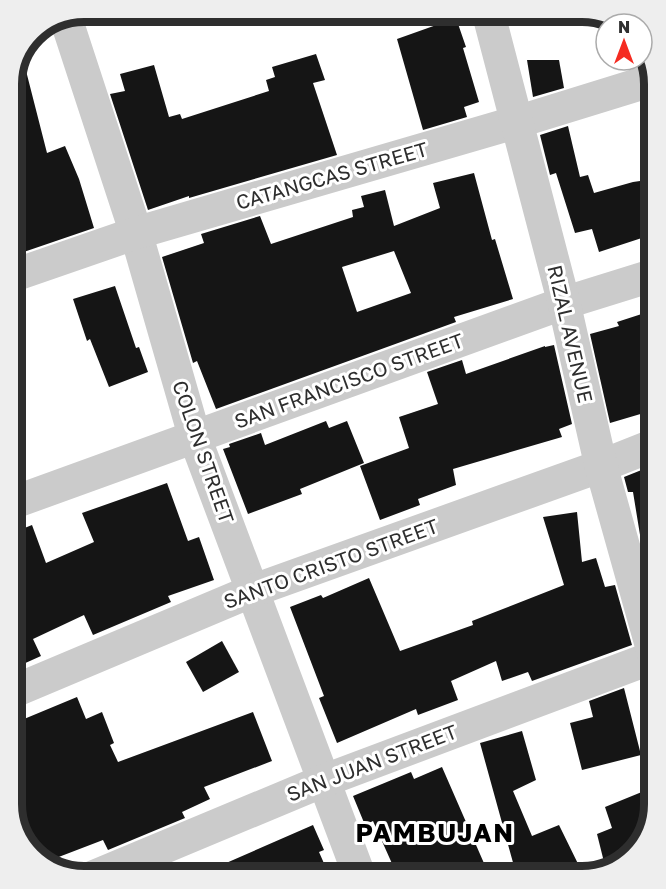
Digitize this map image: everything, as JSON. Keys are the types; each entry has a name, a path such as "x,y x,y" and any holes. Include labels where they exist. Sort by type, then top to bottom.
{"street":[{"name":"RIZAL AVENUE","path":"491,23 564,303 601,466 644,620"},
{"name":"COLON STREET","path":"68,25 136,233 195,438 356,866"},
{"name":"CATANGCAS STREET","path":"23,272 136,233 517,122 644,83"},
{"name":"SAN FRANCISCO STREET","path":"22,499 564,303 644,278"},
{"name":"SANTO CRISTO STREET","path":"22,688 252,591 644,449"},
{"name":"SAN JUAN STREET","path":"119,866 323,781 644,660"}],"building":[{"path":"443,23 458,23 479,102 464,107 467,117 423,130 397,39"},
{"path":"316,54 325,80 313,83 337,155 189,198 189,196 148,210 110,94 125,91 120,74 154,65 169,117 180,114 182,119 269,91 266,80 275,77 272,67"},
{"path":"527,60 559,60 564,88 533,97"},
{"path":"25,68 47,153 65,146 79,179 94,228 23,252 23,81"},
{"path":"568,126 580,177 588,175 594,193 644,180 644,237 599,252 592,229 575,233 556,173 550,175 540,135"},
{"path":"474,173 492,240 495,239 513,299 454,317 456,322 216,409 197,361 193,363 162,257 204,243 201,234 260,216 271,244 353,217 352,210 364,207 361,196 385,190 394,226 440,208 433,183","holes":["394,251 411,293 357,312 342,267"]},
{"path":"115,286 136,348 139,347 148,372 109,387 90,339 87,341 73,299"},
{"path":"644,313 644,413 610,423 590,334 619,326 617,322"},
{"path":"554,345 572,424 559,429 562,437 453,469 456,485 418,499 420,505 380,520 360,466 409,448 399,417 438,404 427,372 462,360 466,374 545,346"},
{"path":"326,421 329,428 347,421 364,463 300,489 302,494 248,514 223,449 230,447 229,444 261,433 265,445"},
{"path":"644,469 644,541 641,541 633,492 628,492 624,477"},
{"path":"167,483 188,541 199,537 214,580 168,596 171,602 93,635 84,615 33,639 41,656 22,664 22,529 32,525 46,563 94,542 82,513"},
{"path":"577,512 582,562 596,558 605,587 615,585 632,645 532,681 528,672 502,681 496,661 451,681 458,700 418,715 416,709 337,743 319,698 324,696 290,607 321,595 323,598 369,578 400,651 473,625 472,621 564,585 543,517"},
{"path":"222,641 239,672 203,692 186,662"},
{"path":"624,688 641,755 582,770 570,723 593,717 589,701"},
{"path":"77,697 86,719 102,712 114,743 110,745 118,762 253,712 272,761 204,787 210,799 182,812 185,818 108,850 103,840 55,859 33,839 23,813 22,720"},
{"path":"522,731 536,780 513,791 532,836 559,825 579,866 514,866 480,743"},
{"path":"442,767 485,866 393,866 373,821 365,825 353,796 411,772 414,779"},
{"path":"644,791 642,817 637,832 622,851 604,862 597,834 612,828 605,807"},
{"path":"313,825 324,850 319,852 325,866 219,866"}],"district":[{"name":"PAMBUJAN","path":"435,833"}]}
